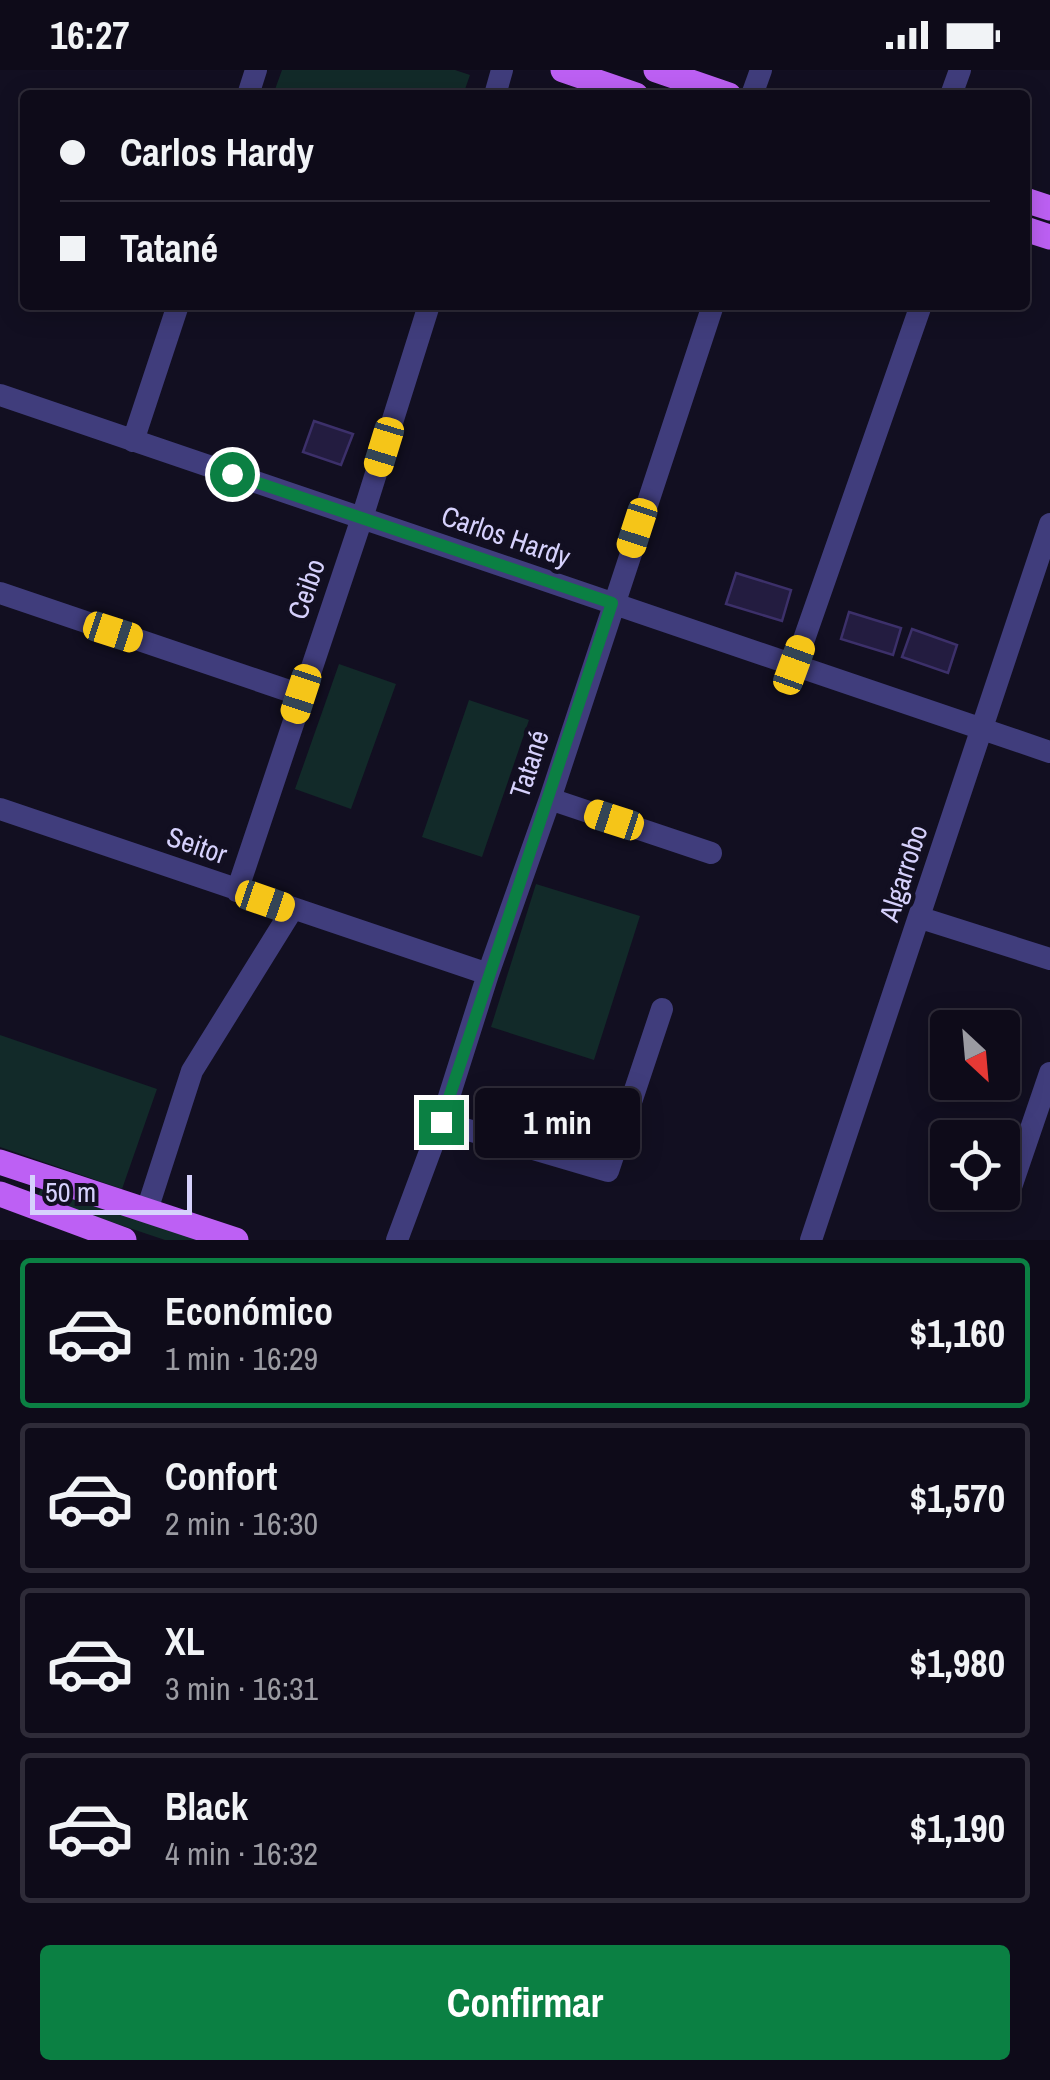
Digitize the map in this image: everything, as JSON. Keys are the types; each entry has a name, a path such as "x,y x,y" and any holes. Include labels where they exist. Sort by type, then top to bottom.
{"main road":[{"path":"563,70 621,90"},
{"path":"656,70 714,90"},
{"path":"6,1164 236,1240"},
{"path":"0,1194 124,1240"}],"street":[{"path":"134,441 176,310"},
{"name":"Ceibo","path":"237,891 427,310"},
{"name":"Tatané","path":"397,1240 441,1122 711,310"},
{"path":"794,665 919,310"},
{"name":"Carlos Hardy","path":"0,395 1050,752"},
{"name":"Algarrobo","path":"812,1240 1050,524"},
{"path":"0,594 301,694"},
{"path":"550,798 712,853"},
{"name":"Seitor","path":"0,810 488,974"},
{"path":"147,1210 192,1071 292,910"},
{"path":"921,918 1050,960"},
{"path":"441,1122 608,1171 662,1008"},
{"path":"1020,1161 1050,1073"},
{"path":"0,1194 6,1164"}],"green space":[{"path":"282,70 455,70 470,75 465,90 275,90"},
{"path":"339,664 396,684 351,809 295,789"},
{"path":"469,700 529,720 482,857 422,837"},
{"path":"536,884 640,916 594,1060 491,1027"},
{"path":"0,1035 157,1089 122,1189 0,1147"},
{"path":"42,1187 202,1240 165,1240 37,1197"}],"building":[{"path":"314,421 353,434 341,465 303,452"},
{"path":"736,573 791,590 782,621 726,604"},
{"path":"849,612 901,628 893,655 841,639"},
{"path":"912,629 957,645 948,673 902,657"}],"route":[{"path":"232,474 612,603 441,1122"}]}
